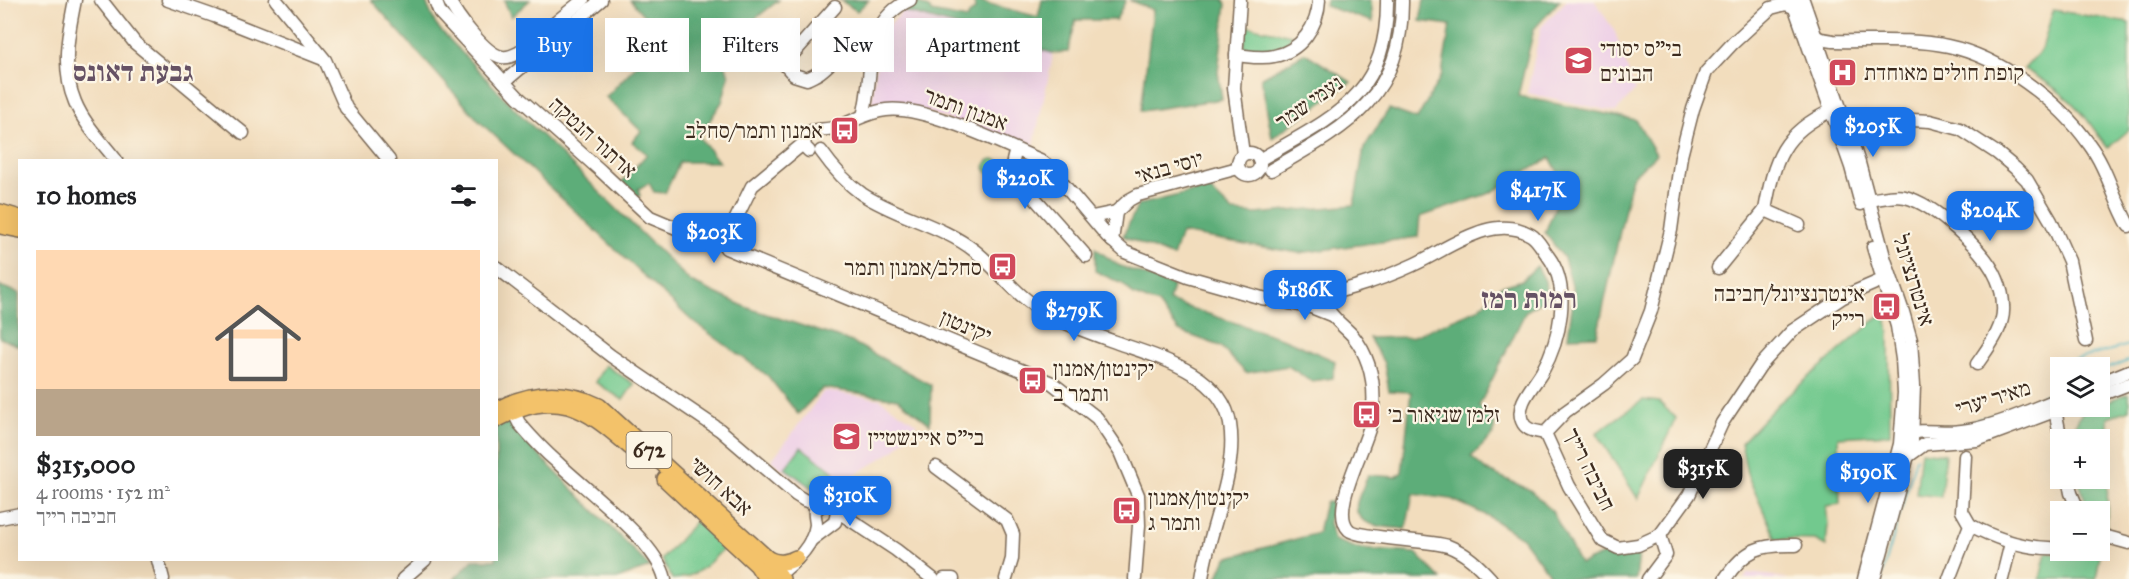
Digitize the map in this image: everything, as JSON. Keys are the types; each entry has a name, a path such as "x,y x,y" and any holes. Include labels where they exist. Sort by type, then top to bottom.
{"main road":[{"path":"6,216 18,228"},
{"name":"אבא חושי","path":"521,413 542,394 561,394 584,399 599,406 768,559 775,578"},
{"name":"אבא חושי","path":"498,410 521,413 538,405 562,405 582,410 593,416 659,473 757,565 775,578"},
{"path":"498,420 521,413"},
{"path":"768,559 785,562 796,558"}],"street":[{"path":"75,0 66,44 70,85 75,103 87,124 115,159"},
{"path":"101,0 135,43 243,133"},
{"path":"168,0 325,60"},
{"path":"276,0 325,60 346,108 388,159"},
{"name":"ארתור הנטקה","path":"435,0 440,13 518,98 602,171 650,218 689,235 721,240"},
{"path":"449,0 455,12 491,51 503,57 509,57 520,52 583,0"},
{"path":"504,82 601,0"},
{"path":"884,18 910,0"},
{"path":"1240,0 1234,88 1243,154"},
{"path":"1236,55 1274,56 1285,53 1298,45 1307,36 1314,23 1319,0"},
{"name":"נעמי שמר","path":"1259,160 1336,114 1362,90 1372,74 1382,49 1386,30 1387,0"},
{"path":"1271,170 1343,126 1364,109 1385,78 1399,37 1402,0"},
{"path":"1796,2 1812,30 1821,39 1918,42 1946,46 1966,51 2004,68 2044,96 2090,144 2129,226"},
{"name":"חביבה רייך","path":"1660,535 1638,545 1618,548 1602,540 1569,486 1545,433 1565,412 1604,384 1632,359 1653,301 1671,230 1681,156 1706,72 1773,4 1796,2"},
{"name":"אינטרנציונל","path":"1796,2 1851,166 1883,286 1897,326 1900,344 1909,436 1907,457 1874,579"},
{"path":"825,18 835,7"},
{"name":"אינטרנציונל","path":"1812,30 1859,163 1911,340 1914,412 1909,436 1864,579"},
{"path":"812,33 784,64 794,75 807,79 820,72"},
{"path":"1822,61 1825,48 1833,41"},
{"path":"863,116 868,95 869,72"},
{"name":"אמנון ותמר","path":"812,149 807,133 814,130 824,135 863,116 895,109 922,114 1040,160 1048,166 1112,241 1125,252 1188,277 1262,298 1287,301"},
{"path":"1718,268 1765,210 1773,170 1784,148 1814,118 1831,111"},
{"path":"1845,123 1894,119 1930,121 1960,129 1997,153 2015,168 2027,180 2051,221 2069,261 2086,341"},
{"path":"721,240 752,186 791,155 826,147 824,135"},
{"path":"812,149 862,194 974,250 1013,289 1042,311 1069,324 1185,368 1202,380 1216,395 1227,411 1230,424 1229,466 1205,554 1202,579"},
{"path":"1016,150 1012,171 1086,256"},
{"path":"1243,154 1254,154 1259,160 1260,167 1253,174 1242,173 1238,168 1239,158 1243,154"},
{"name":"יוסי בנאי","path":"1092,217 1116,212 1138,195 1238,168"},
{"path":"1868,200 1903,196 1922,204 1946,219 1980,254 1997,278 2004,307 1993,341 1977,364"},
{"path":"1765,210 1799,225"},
{"name":"יוסי בנאי","path":"1112,241 1116,212"},
{"path":"1287,301 1332,294 1413,266 1473,234 1493,229 1515,229 1533,236 1553,264 1561,290 1557,336 1542,372 1522,405 1522,423 1529,430 1545,433"},
{"name":"יקינטון","path":"721,240 753,260 1052,383 1097,418 1120,452 1138,495 1139,525 1135,579"},
{"path":"1648,579 1666,555 1660,535 1689,495 1722,423 1760,366 1792,331 1843,297 1866,287 1883,286 1888,268"},
{"path":"498,269 611,356 720,430 796,495 820,505 828,504 834,520"},
{"path":"1332,294 1328,307 1331,315 1353,337 1373,379 1369,434 1344,498 1342,512 1347,529 1364,536 1418,540 1446,546 1474,561 1491,579"},
{"path":"1287,301 1331,315"},
{"path":"2110,378 2129,371"},
{"path":"2110,391 2129,384"},
{"name":"מאיר יערי","path":"1909,436 1934,437 1972,429 2050,406"},
{"name":"מאיר יערי","path":"1934,437 1954,443 1977,440 2037,419 2050,409"},
{"path":"1914,412 1934,437"},
{"path":"521,413 556,461 643,543 655,559 661,577"},
{"path":"2037,419 2052,422 2056,429"},
{"name":"מאיר יערי","path":"1907,457 1934,437"},
{"path":"1965,456 1962,511 1970,525 2011,543 2050,548"},
{"path":"936,467 1007,520 1013,534 1012,559 1006,579"},
{"path":"810,541 816,521 815,510 820,505"},
{"path":"0,518 18,514"},
{"path":"775,578 810,541 834,520"},
{"path":"816,521 822,526 834,520 860,526 933,579"},
{"path":"1950,579 1970,525"},
{"path":"2110,538 2129,543"},
{"path":"2002,579 2011,543"},
{"path":"1725,579 1738,561 1750,552 1765,546 1796,545"},
{"path":"158,561 163,579"},
{"path":"403,579 424,561"},
{"path":"944,579 953,579"}],"shaded area":[{"name":"בי\"ס יסודי הבונים","path":"1567,0 1594,0 1615,32 1635,91 1616,112 1527,93 1541,27"},
{"path":"903,11 928,18 906,18 906,72 1042,72 1042,50 1052,53 1033,149 928,112 896,105 871,107 876,72 894,72 894,21"},
{"name":"בי\"ס איינשטיין","path":"824,391 880,399 917,424 895,450 821,496 771,461"},
{"path":"1748,573 1772,576 1789,579 1744,579"}],"green space":[{"path":"371,0 425,0 436,25 513,107 691,282 748,308 852,342 931,385 930,424 898,399 823,388 798,414 768,376 691,320 479,121"},
{"path":"504,0 530,0 511,17"},
{"path":"630,0 779,0 756,18 701,18 701,72 728,72 729,76 722,102 699,137 719,162 680,162 665,193 654,192 649,183 638,189 640,196 636,197 622,182 647,154 632,142 641,131 606,97 630,72 689,72 689,18 646,18"},
{"path":"840,0 869,0 857,11"},
{"path":"974,0 982,0 982,2 1038,17 1042,0 1126,0 1116,20 1076,20 1068,52 1052,53 1042,50 1042,18 968,18 975,10"},
{"path":"1129,0 1224,0 1226,4 1218,72 1222,99 1141,111 1153,10"},
{"path":"1326,0 1371,0 1373,22 1325,6"},
{"path":"1424,0 1560,0 1534,29 1518,96 1636,120 1656,154 1632,177 1597,336 1568,337 1574,292 1564,258 1545,233 1564,183 1550,158 1490,193 1420,217 1418,237 1299,253 1181,233 1173,257 1123,236 1138,205 1208,188 1233,212 1256,214 1354,205 1364,148 1389,109 1417,119 1442,74 1450,25 1420,21"},
{"path":"916,1 930,9 931,12 962,18 928,18 903,11 911,2"},
{"path":"2053,10 2129,23 2129,130 2108,148 2082,113 2069,100 2048,83 2024,69 2042,49"},
{"path":"1247,26 1292,35 1284,45 1278,47 1265,49 1244,47"},
{"path":"1305,53 1351,82 1272,138 1261,78"},
{"path":"993,159 999,161 1001,167 999,173 993,175 987,173 985,167 987,161"},
{"path":"1095,248 1118,265 1173,286 1169,301 1287,340 1335,361 1333,378 1311,381 1288,366 1246,373 1220,346 1179,331 1158,304 1134,295 1123,284 1095,271"},
{"path":"1537,266 1545,281 1547,299 1526,311 1479,406 1495,422 1493,435 1471,457 1486,470 1530,490 1552,511 1580,564 1611,551 1639,555 1636,579 1553,579 1522,538 1488,516 1451,499 1413,494 1406,529 1373,525 1360,517 1357,511 1357,503 1368,475 1396,477 1402,472 1411,392 1389,391 1384,363 1369,338 1411,337 1478,309 1500,287 1522,280"},
{"path":"0,286 18,293 18,346 0,338"},
{"path":"1885,311 1889,333 1890,434 1838,437 1840,504 1826,506 1828,524 1826,546 1815,540 1776,539 1747,474 1741,443 1778,404"},
{"path":"605,365 634,384 623,400 595,382"},
{"path":"2129,393 2129,410 2110,416 2110,400"},
{"path":"1643,400 1659,402 1676,418 1638,499 1596,433"},
{"path":"2079,417 2108,417 2108,429 2076,429"},
{"path":"510,423 650,567 617,579 454,579 472,561 498,561 498,424"},
{"path":"801,447 835,473 819,493 785,468"},
{"path":"1921,451 1945,454 1941,497 1916,494"},
{"path":"2081,489 2107,489 2107,501 2086,501"},
{"path":"1325,502 1332,502 1329,523 1334,540 1359,549 1416,553 1441,579 1217,579 1226,558 1318,533"},
{"path":"696,521 725,547 695,573 672,579 662,559"},
{"path":"2046,553 2050,553 2050,561 2099,561 2096,579 2040,579"}],"waterway":[{"path":"2086,357 2129,345"},
{"path":"2110,367 2128,361"},
{"path":"1961,425 2010,410 2050,393"},
{"path":"1881,579 1916,458"}],"place":[{"name":"בי\"ס יסודי הבונים","path":"1579,61"},
{"name":"קופת חולים מאוחדת","path":"1843,72"},
{"name":"אמנון ותמר/סחלב","path":"844,130"},
{"name":"סחלב/אמנון ותמר","path":"1003,267"},
{"name":"אינטרנציונל/חביבה רייק","path":"1886,306"},
{"name":"יקינטון/אמנון ותמר ב","path":"1032,381"},
{"name":"זלמן שניאור ב׳","path":"1367,414"},
{"name":"בי\"ס איינשטיין","path":"847,437"},
{"name":"יקינטון/אמנון ותמר ג","path":"1127,510"}],"district":[{"name":"גבעת דאונס","path":"133,71"},
{"name":"רמות רמז","path":"1529,298"}]}
